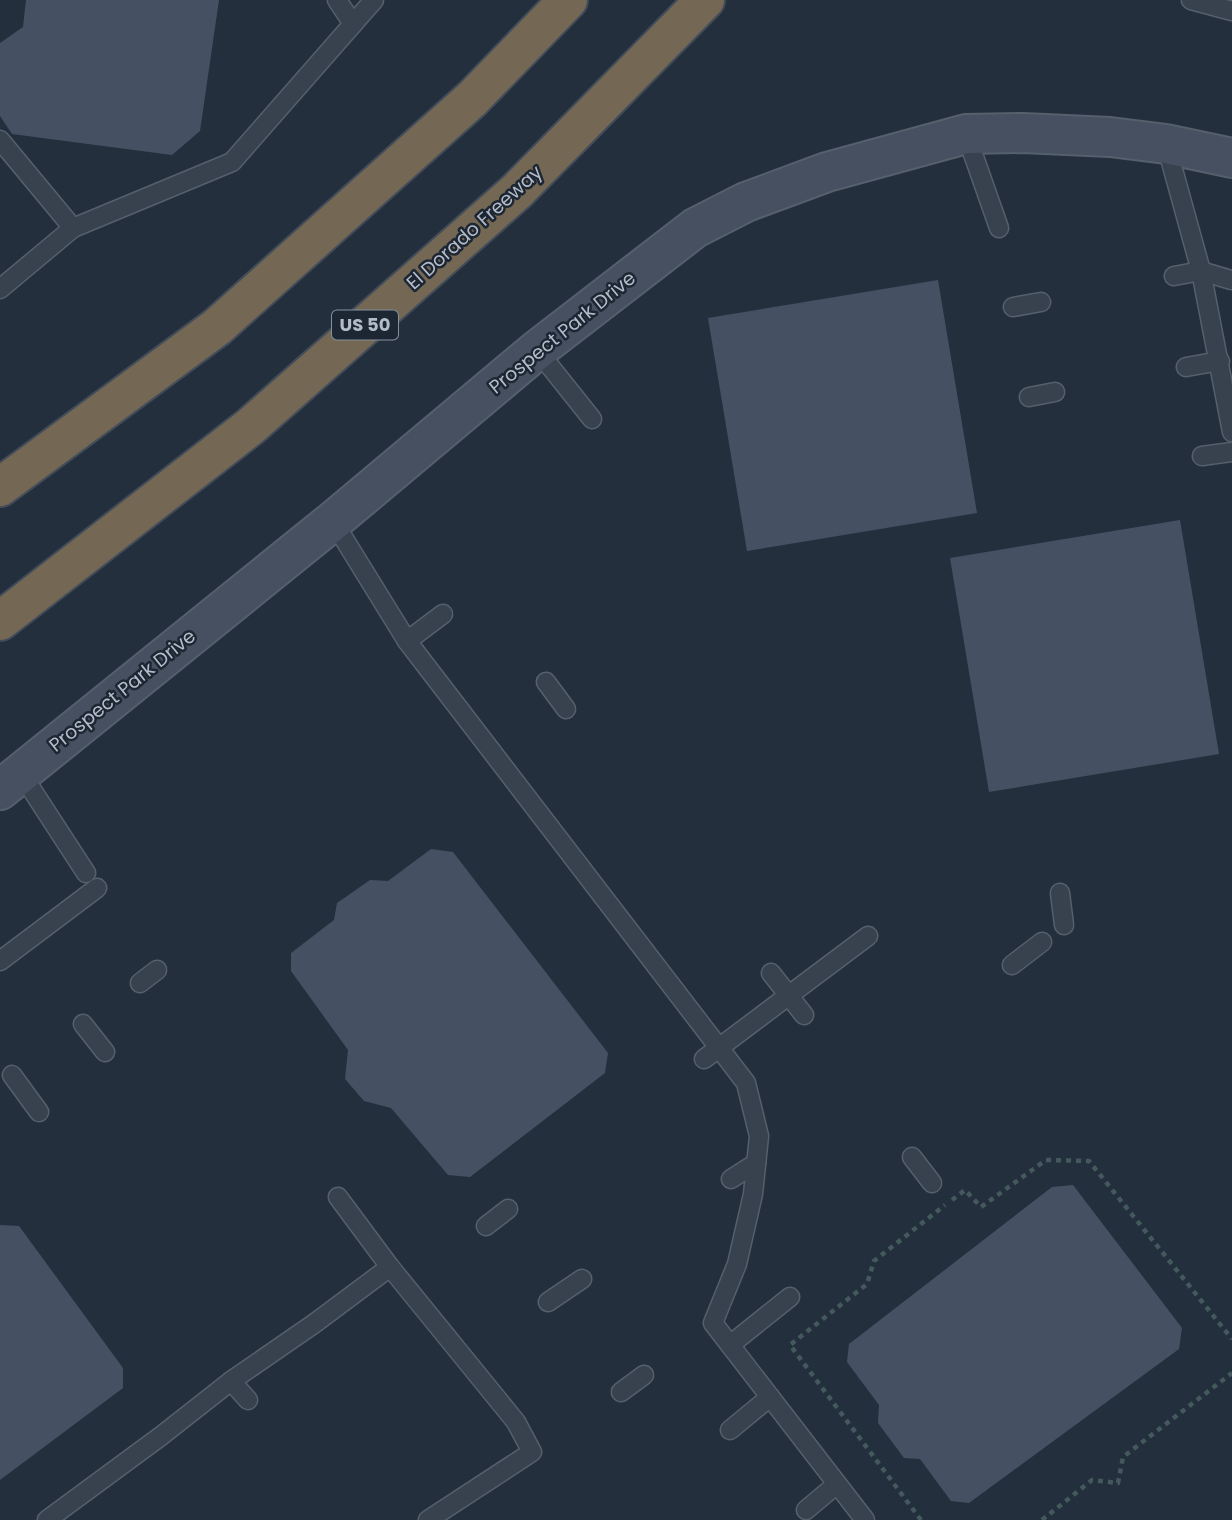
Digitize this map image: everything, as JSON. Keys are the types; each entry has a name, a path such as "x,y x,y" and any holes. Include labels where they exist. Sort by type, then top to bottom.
{"highway":[{"path":"0,487 217,327 472,99 568,0"},
{"name":"El Dorado Freeway","path":"0,621 251,425 517,191 705,0"}],"street":[{"name":"Prospect Park Drive","path":"10,781 333,521 537,350 695,228 746,202 827,172 966,134 1023,133 1110,137 1166,144 1232,158"}],"lane":[{"path":"337,0 353,24"},
{"path":"0,289 73,228 232,162 374,0"},
{"path":"1191,0 1232,11"},
{"path":"966,134 999,228"},
{"path":"0,140 73,228"},
{"path":"1166,144 1202,271 1228,387 1232,432"},
{"path":"1174,276 1202,271 1231,280"},
{"path":"1013,307 1041,302"},
{"path":"537,350 592,419"},
{"path":"1186,367 1220,360"},
{"path":"1029,397 1055,392"},
{"path":"1202,456 1232,452"},
{"path":"333,521 407,641 746,1083 759,1136 753,1194 737,1265 713,1323 865,1520"},
{"path":"407,641 443,614"},
{"path":"546,682 566,709"},
{"path":"10,781 86,873"},
{"path":"0,961 97,888"},
{"path":"1060,893 1064,925"},
{"path":"704,1059 868,936"},
{"path":"1012,965 1042,942"},
{"path":"139,983 157,970"},
{"path":"772,973 804,1015"},
{"path":"83,1024 105,1052"},
{"path":"12,1075 39,1112"},
{"path":"912,1157 932,1183"},
{"path":"731,1179 756,1163"},
{"path":"338,1198 516,1422 532,1452 428,1520"},
{"path":"486,1226 508,1209"},
{"path":"47,1520 231,1381 315,1323 390,1266"},
{"path":"548,1302 582,1279"},
{"path":"730,1345 790,1297"},
{"path":"621,1392 644,1376"},
{"path":"231,1381 248,1400"},
{"path":"730,1430 770,1397"},
{"path":"806,1510 837,1485"}],"path":[{"path":"921,1520 790,1345 867,1284 874,1261 965,1190 981,1207 1046,1160 1089,1161 1232,1339"},
{"path":"1042,1520 1092,1480 1118,1483 1123,1457 1232,1373"}],"building":[{"path":"26,0 219,0 200,131 172,155 12,134 0,116 0,43 23,27"},
{"path":"938,280 977,513 747,551 708,318"},
{"path":"1180,520 1219,754 989,792 950,558"},
{"path":"431,849 453,852 608,1053 605,1073 470,1177 448,1175 391,1108 364,1101 345,1079 348,1050 291,971 291,953 334,920 337,903 370,880 388,881"},
{"path":"1073,1185 1182,1328 1179,1349 969,1503 951,1501 920,1459 904,1458 878,1423 879,1405 847,1362 849,1344 1052,1187"},
{"path":"0,1225 19,1226 123,1368 123,1388 0,1480"}]}
